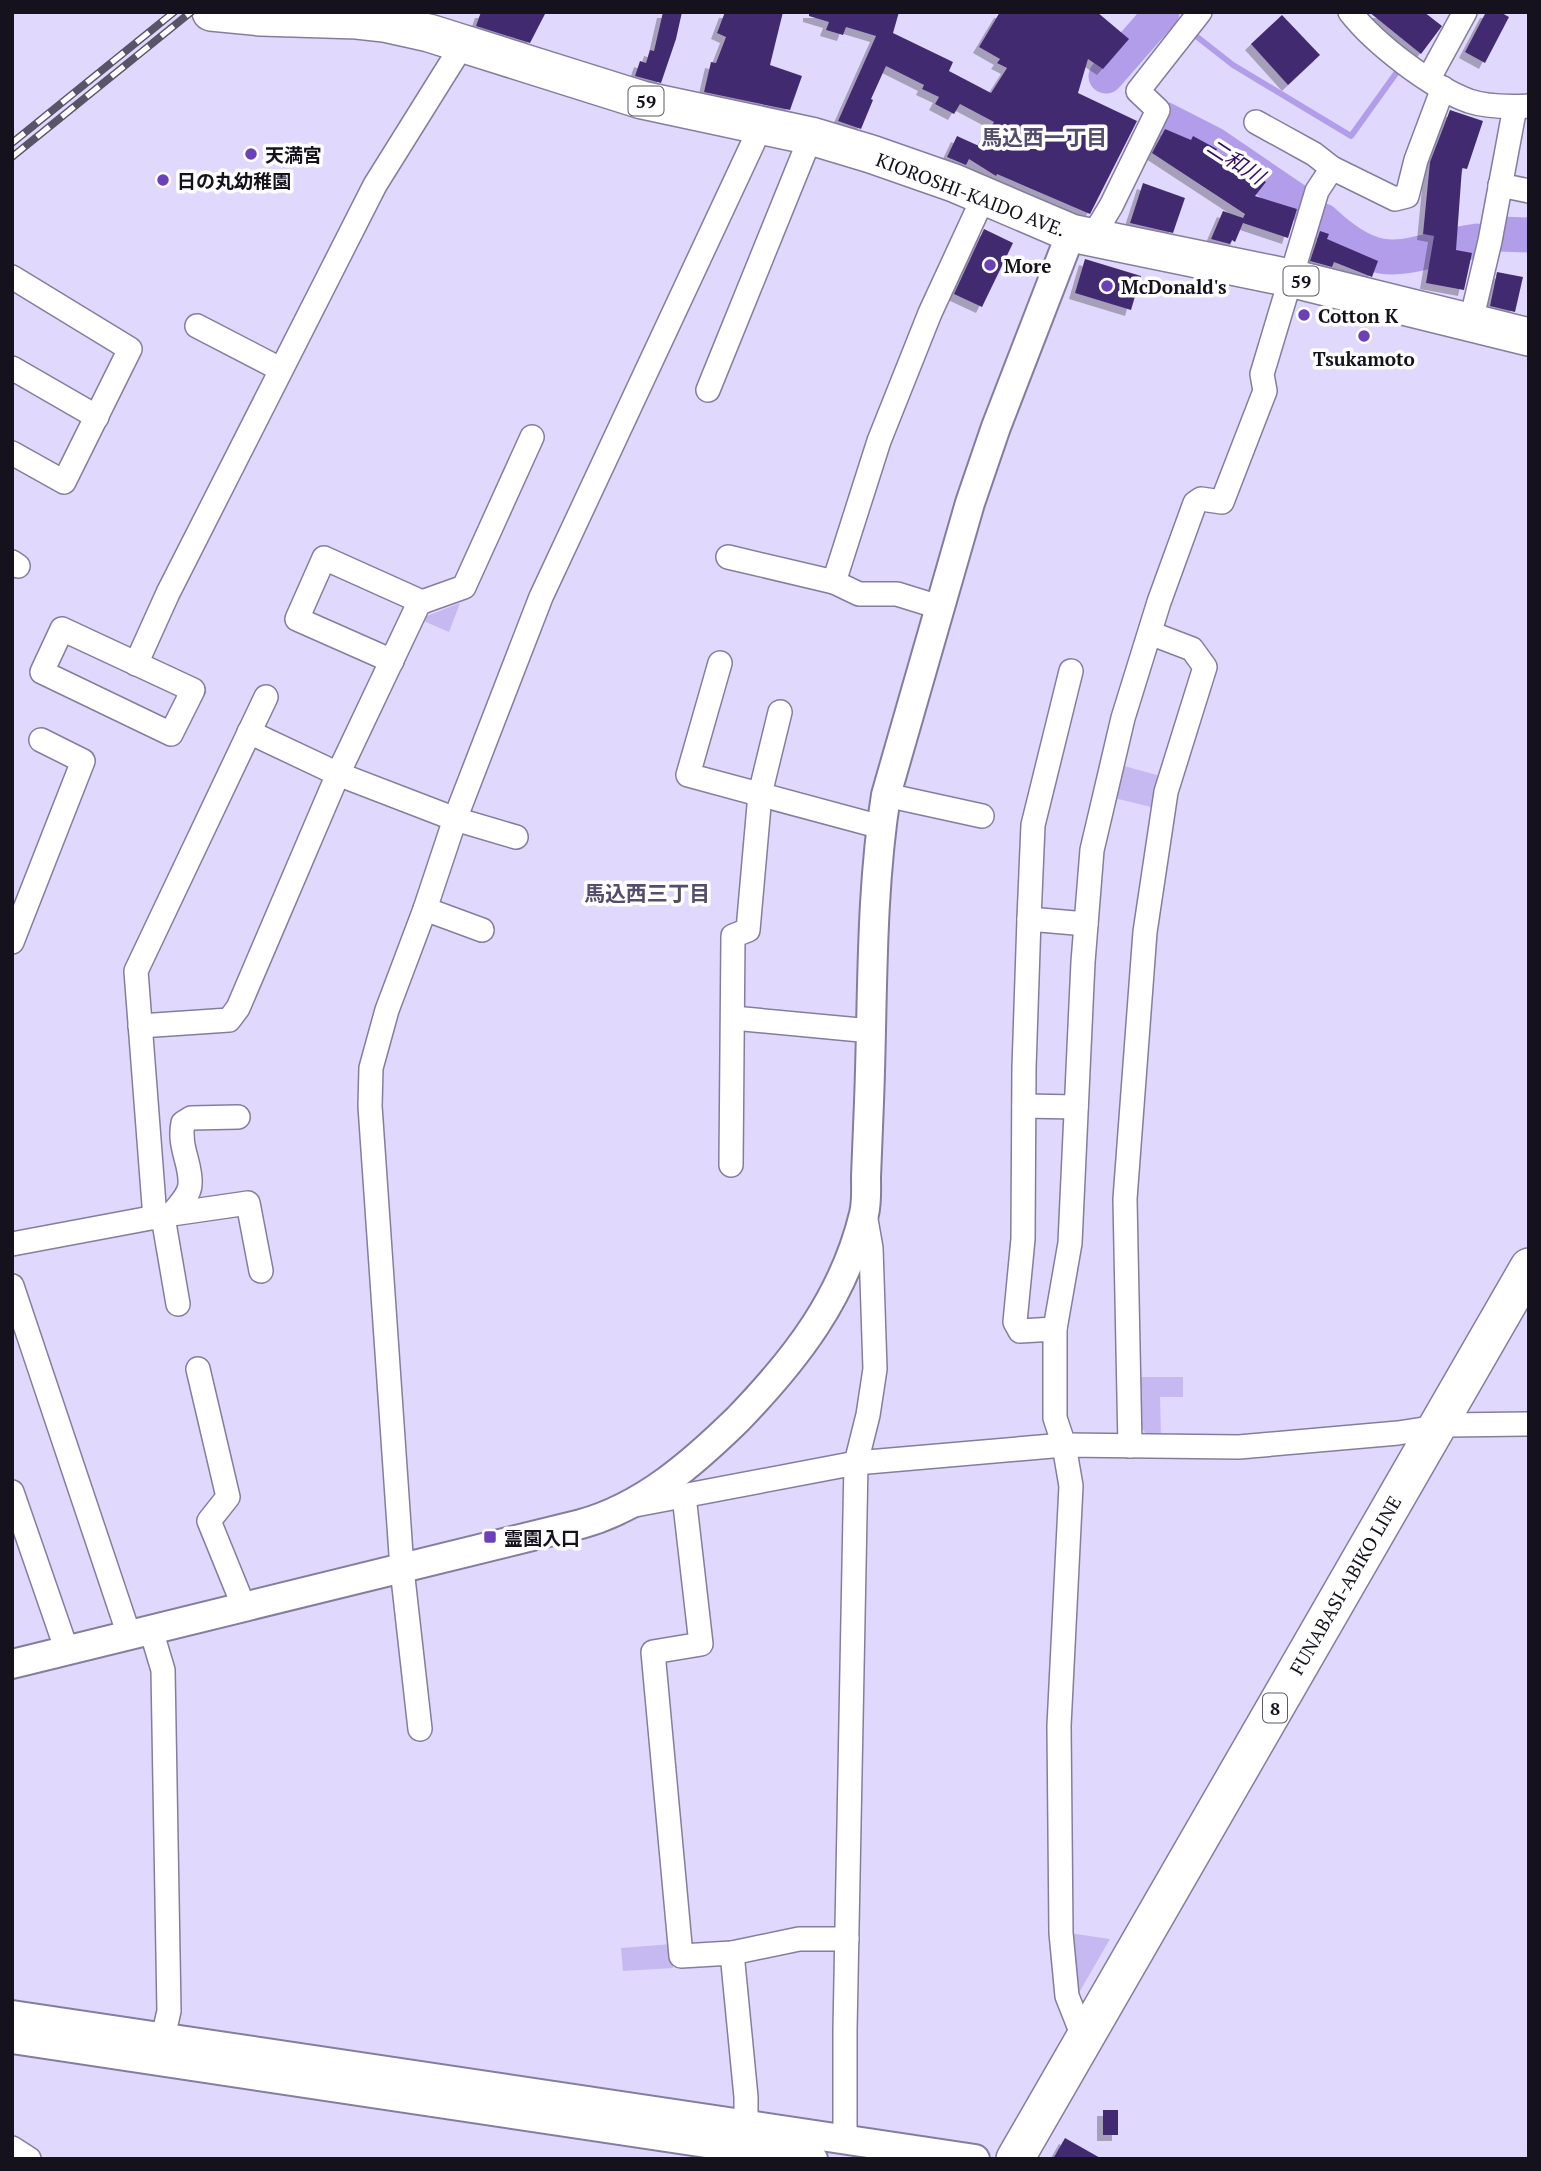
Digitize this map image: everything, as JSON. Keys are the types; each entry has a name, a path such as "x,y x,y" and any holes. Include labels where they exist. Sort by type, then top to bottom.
{"main road":[{"name":"KIOROSHI-KAIDO AVE.","path":"211,12 327,16 384,23 429,33 642,100 811,136 911,167 1081,236 1290,278 1529,337"},
{"name":"FUNABASI-ABIKO LINE","path":"1015,2159 1529,1267"}],"street":[{"path":"1350,12 1381,44 1436,83 1469,101 1522,106 1500,185 1471,321"},
{"path":"1255,122 1314,154 1332,168 1395,199 1407,196 1436,83 1465,12"},
{"path":"845,2138 856,1463 868,1415 875,1369 871,1248 865,1211 873,930 886,795 939,607 996,427 1081,236 1111,206 1158,110 1138,91 1191,23"},
{"path":"136,663 168,593 374,185 463,44"},
{"path":"420,1730 402,1569 370,1106 372,1068 387,1010 455,819 541,597 761,125"},
{"path":"708,390 811,136"},
{"path":"1084,2039 1067,1996 1061,1933 1059,1726 1071,1486 1064,1445 1055,1418 1055,1329 1070,1242 1092,850 1123,718 1195,503 1200,499 1222,502 1265,391 1262,374 1317,191 1332,168"},
{"path":"1500,185 1529,191"},
{"path":"834,582 878,440 930,313 984,196"},
{"path":"12,277 130,349 64,482 12,453"},
{"path":"197,326 280,369"},
{"path":"12,368 97,417"},
{"path":"140,1026 229,1020 238,1008 338,774 419,603 464,587 532,437"},
{"path":"728,557 834,582 859,594 897,594 939,607"},
{"path":"392,661 297,619 324,558 422,602"},
{"path":"62,629 136,663 193,690 171,734 42,672 62,629"},
{"path":"1130,1446 1125,1199 1145,932 1166,792 1205,667 1192,649 1150,633"},
{"path":"720,663 688,775 881,827"},
{"path":"1055,1329 1020,1331 1015,1322 1023,1239 1024,1106 1034,825 1071,671"},
{"path":"178,1304 140,1026 136,971 266,697"},
{"path":"732,1165 733,936 748,930 760,794 780,712"},
{"path":"249,732 338,774 455,819 516,837"},
{"path":"12,942 22,885 83,761 41,740"},
{"path":"886,795 982,816"},
{"path":"425,909 482,930"},
{"path":"1029,919 1086,924"},
{"path":"733,1018 871,1031"},
{"path":"1024,1106 1076,1107"},
{"path":"164,1216 186,1197 191,1184 181,1135 183,1123 191,1118 238,1117"},
{"path":"12,1244 248,1203 261,1270"},
{"path":"628,1506 675,1475 719,1438 788,1365 834,1293 851,1256 865,1211"},
{"path":"12,1286 140,1632 163,1670 169,2011 166,2024"},
{"path":"198,1369 228,1497 209,1521 244,1607"},
{"path":"12,1664 585,1523 628,1506 856,1463 1064,1445 1238,1447 1435,1429 1449,1425 1529,1424"},
{"path":"12,1492 67,1651"},
{"path":"684,1496 701,1644 653,1651 681,1956 732,1953 799,1939 848,1939"},
{"path":"732,1953 747,2097 746,2125"},
{"path":"12,2015 975,2159"},
{"path":"12,2039 813,2159"},
{"path":"12,2148 29,2159"}],"shaded area":[{"path":"460,603 449,632 419,619"},
{"path":"1117,764 1164,777 1155,808 1110,797"},
{"path":"1138,1377 1183,1377 1183,1397 1160,1397 1161,1437 1150,1438 1138,1424"},
{"path":"1069,1933 1110,1939 1073,2003"},
{"path":"672,1944 673,1968 623,1971 621,1948"}],"building":[{"path":"481,12 546,12 530,43 476,26"},
{"path":"663,12 682,12 661,83 635,76 640,61 646,63 650,50 654,51"},
{"path":"725,12 783,12 770,65 802,76 790,110 704,92 711,62 716,63 726,37 717,33"},
{"path":"809,12 899,12 893,33 953,62 949,71 991,93 1007,68 997,63 1000,59 979,47 1000,12 1097,12 1129,39 1103,69 1088,59 1078,93 1137,121 1090,214 997,174 996,176 969,159 966,165 947,157 957,136 979,146 994,122 960,104 954,114 935,104 939,97 922,89 924,85 886,66 861,129 838,121 876,36 846,27 843,35 826,30 829,22 809,16"},
{"path":"1369,12 1424,12 1442,26 1421,54"},
{"path":"1486,12 1500,12 1509,17 1485,63 1465,52"},
{"path":"1282,15 1320,55 1288,85 1251,44"},
{"path":"1450,110 1483,121 1467,169 1462,168 1456,250 1472,253 1464,290 1426,283 1434,236 1423,234 1430,162"},
{"path":"1165,129 1191,140 1193,136 1266,182 1255,196 1297,209 1288,238 1243,223 1235,242 1232,240 1230,244 1211,239 1223,211 1243,218 1245,214 1152,153"},
{"path":"1143,183 1185,198 1173,233 1130,223"},
{"path":"984,229 1013,243 982,307 954,294"},
{"path":"1320,231 1329,234 1327,239 1378,261 1372,277 1334,262 1332,267 1310,261"},
{"path":"1085,259 1141,276 1131,310 1075,293"},
{"path":"1497,272 1523,277 1515,312 1490,306"},
{"path":"1103,2110 1118,2110 1118,2135 1103,2135"},
{"path":"1065,2138 1102,2159 1053,2159"}],"waterway":[{"name":"二和川","path":"1106,76 1162,12"},
{"path":"1196,36 1233,65 1351,136 1397,72"},
{"name":"二和川","path":"1166,120 1213,144 1304,206"},
{"name":"二和川","path":"1323,221 1345,239 1380,256 1413,255 1477,241"},
{"name":"二和川","path":"1501,234 1529,235"}],"railway":[{"path":"12,143 174,12"},
{"path":"12,157 191,12"}],"place":[{"name":"天満宮","path":"251,154"},
{"name":"日の丸幼稚園","path":"163,180"},
{"name":"More","path":"990,265"},
{"name":"McDonald's","path":"1107,286"},
{"name":"Cotton K","path":"1304,315"},
{"name":"Tsukamoto","path":"1364,336"},
{"name":"霊園入口","path":"490,1537"}],"district":[{"name":"馬込西一丁目","path":"1044,137"},
{"name":"馬込西三丁目","path":"647,893"}]}
